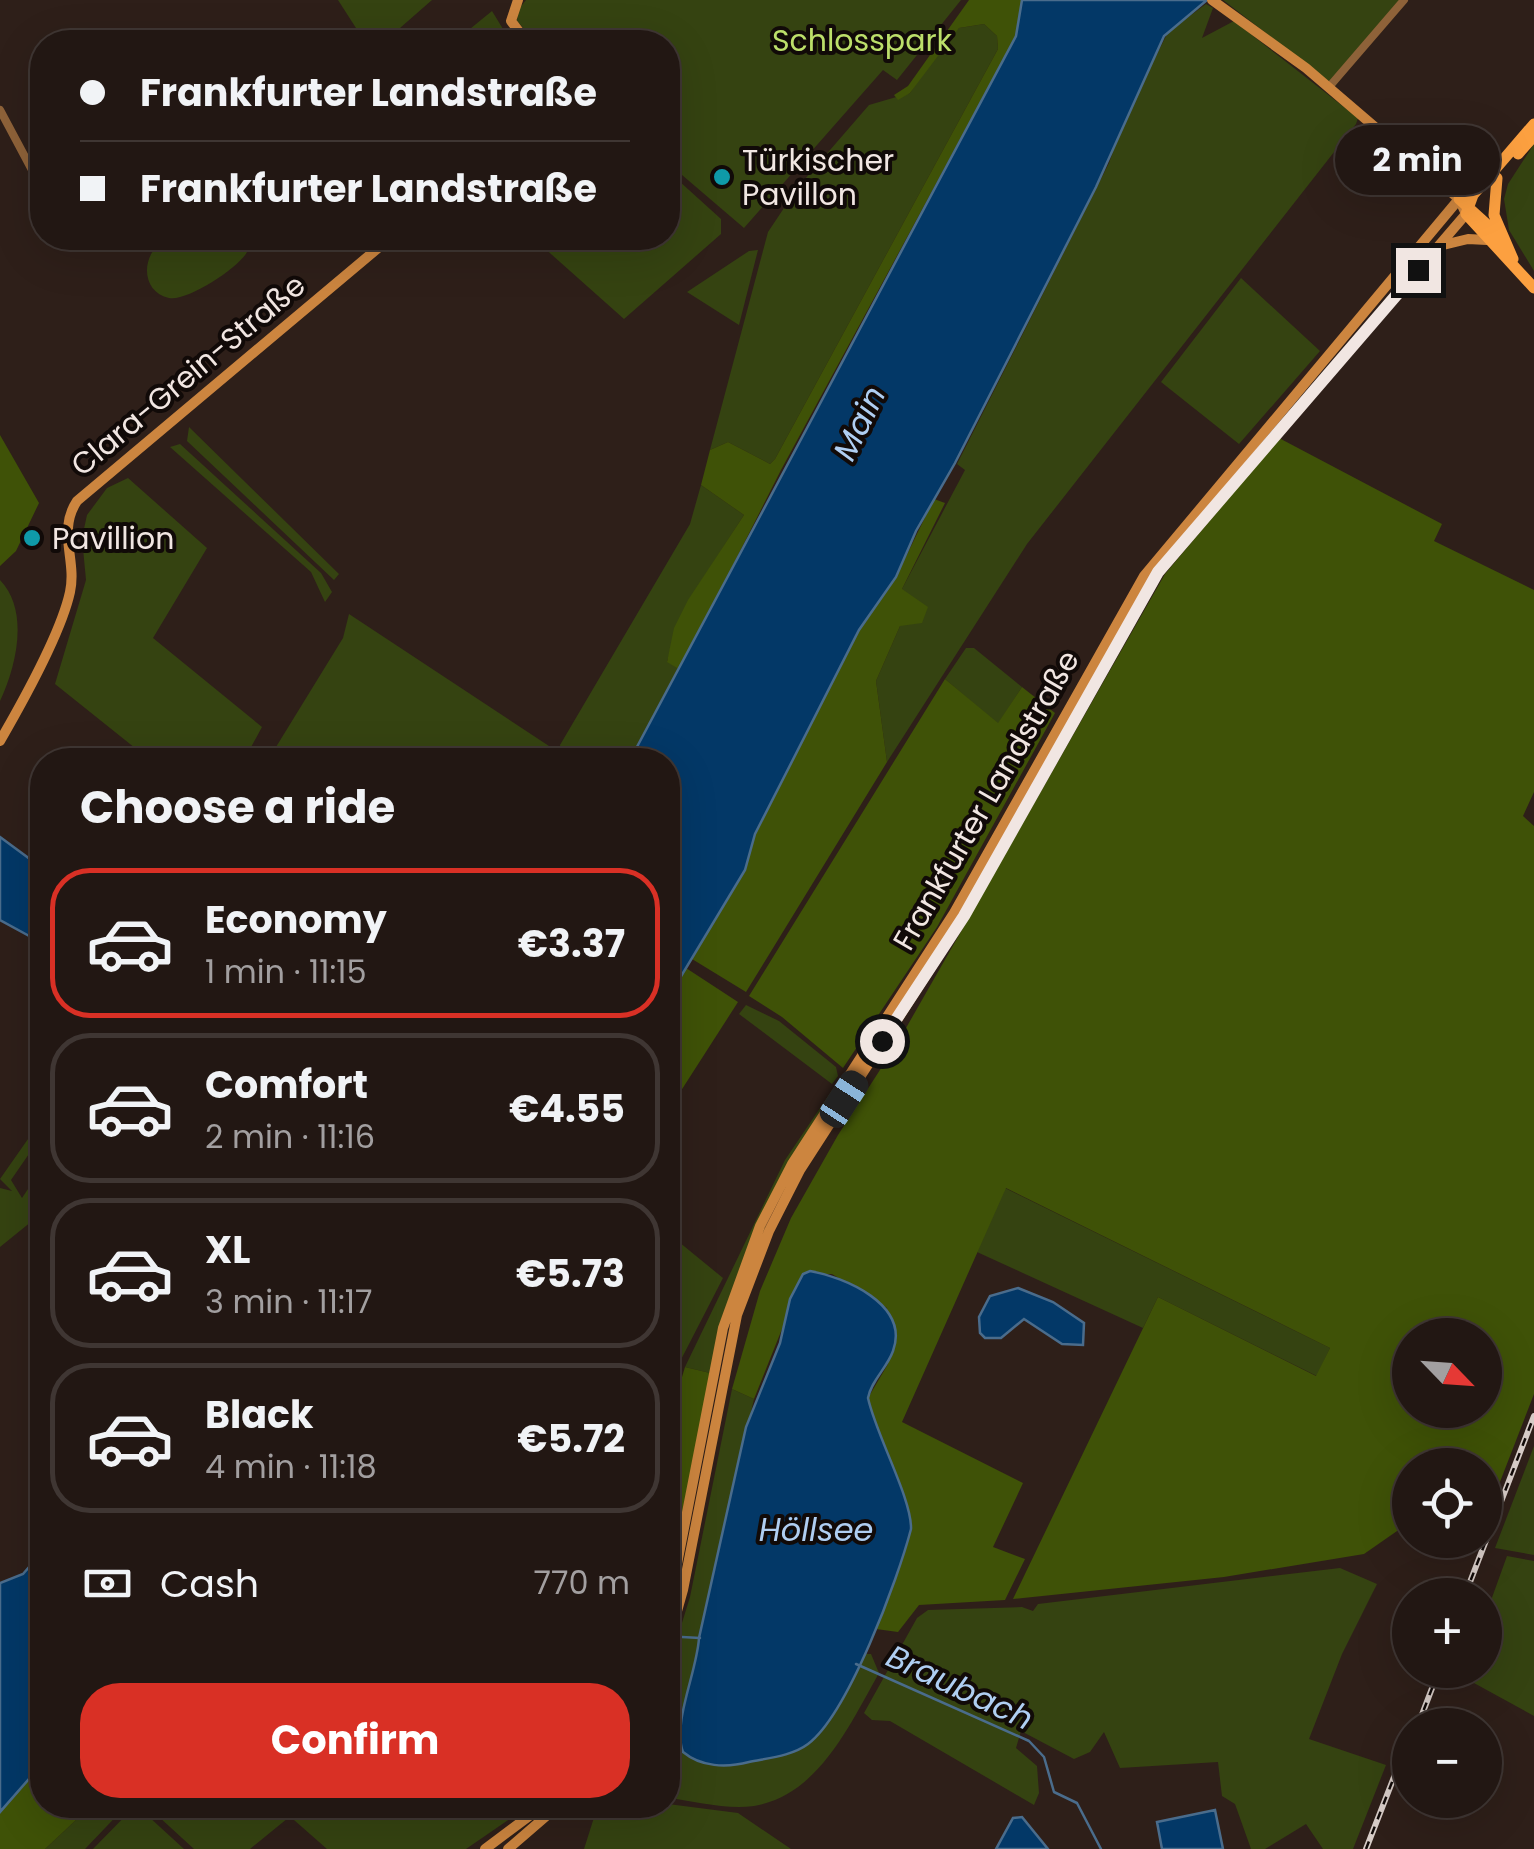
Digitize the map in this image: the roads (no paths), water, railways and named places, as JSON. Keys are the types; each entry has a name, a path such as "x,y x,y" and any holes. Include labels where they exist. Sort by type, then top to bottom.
{"main road":[{"path":"518,0 511,21 518,30"},
{"path":"1212,0 1329,88 1502,238"},
{"name":"Frankfurter Landstraße","path":"680,1548 723,1328 760,1226 792,1164 954,913 1144,576 1464,204 1534,112"},
{"path":"1464,204 1534,124"},
{"name":"Frankfurter Landstraße","path":"680,1601 734,1326 763,1244 800,1170 964,916 1158,572 1438,246 1464,204 1497,178 1534,136"},
{"path":"1497,178 1493,206 1502,238 1534,288"},
{"path":"1464,204 1487,240 1520,270"},
{"path":"1438,246 1468,238 1487,240"},
{"name":"Clara-Grein-Straße","path":"0,740 67,603 72,576 66,530 77,501 376,250"},
{"path":"484,1849 526,1818"},
{"path":"508,1849 544,1818"}],"street":[{"path":"1329,88 1404,0"},
{"path":"0,110 30,166"}],"water":[{"name":"Main","path":"1022,0 1207,0 1164,36 1096,187 955,463 916,531 896,577 859,630 755,834 745,870 680,978 680,748 636,748 1016,36"},
{"path":"0,837 30,859 30,936 0,920"},
{"name":"Höllsee","path":"810,1271 856,1287 883,1307 892,1320 896,1334 893,1351 868,1398 906,1501 911,1529 870,1644 823,1728 808,1744 787,1754 714,1765 683,1752 683,1712 746,1427 780,1343 790,1299 803,1274"},
{"path":"1018,1288 1053,1302 1084,1323 1083,1345 1062,1344 1024,1319 1001,1338 985,1338 980,1333 979,1317 990,1296"},
{"path":"30,1566 30,1778 0,1812 0,1583 23,1574"},
{"path":"1215,1810 1223,1849 1162,1849 1157,1822"},
{"path":"1022,1817 1048,1849 996,1849 1013,1818"}],"waterway":[{"path":"682,1637 700,1638"},
{"name":"Braubach","path":"856,1664 1029,1741 1044,1757 1054,1792 1077,1803 1101,1849"}],"railway":[{"path":"1472,1578 1534,1416"},
{"path":"1424,1708 1432,1688"},
{"path":"1366,1849 1392,1782"}],"place":[{"name":"Türkischer Pavillon","path":"722,177"},
{"name":"Pavillion","path":"32,538"}],"park label":[{"name":"Schlosspark","path":"862,40"}]}
